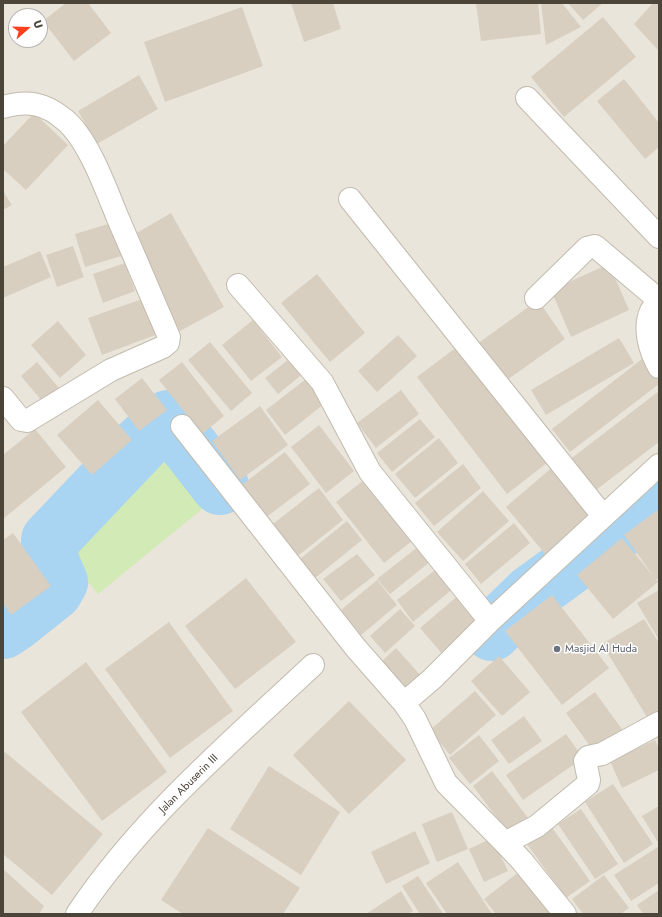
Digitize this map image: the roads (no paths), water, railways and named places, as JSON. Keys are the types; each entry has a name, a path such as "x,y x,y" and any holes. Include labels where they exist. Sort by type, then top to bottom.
{"street":[{"path":"527,98 659,237"},
{"path":"3,108 27,103 36,104 56,113 66,121 76,133 99,173 169,337 168,343 164,347 111,370 27,421 21,420 3,398"},
{"path":"350,199 603,516"},
{"path":"536,298 587,248 594,246 659,300 651,311 648,326 649,344 659,367"},
{"path":"238,286 322,382 370,472 490,620"},
{"path":"182,426 350,640 409,710 446,783 505,843 565,914"},
{"path":"409,710 432,680 490,620 530,585 580,536 659,465"},
{"name":"Jalan Abuserin III","path":"77,914 136,837 200,771 313,665"},
{"path":"505,843 543,822 588,784 589,780 585,761 588,757 602,754 659,723"}],"waterway":[{"path":"3,630 54,591 59,582 49,559 50,540 141,444 168,419 220,486"},
{"path":"492,632 531,594 637,517 659,499"}],"place":[{"name":"Masjid Al Huda","path":"557,649"}]}
